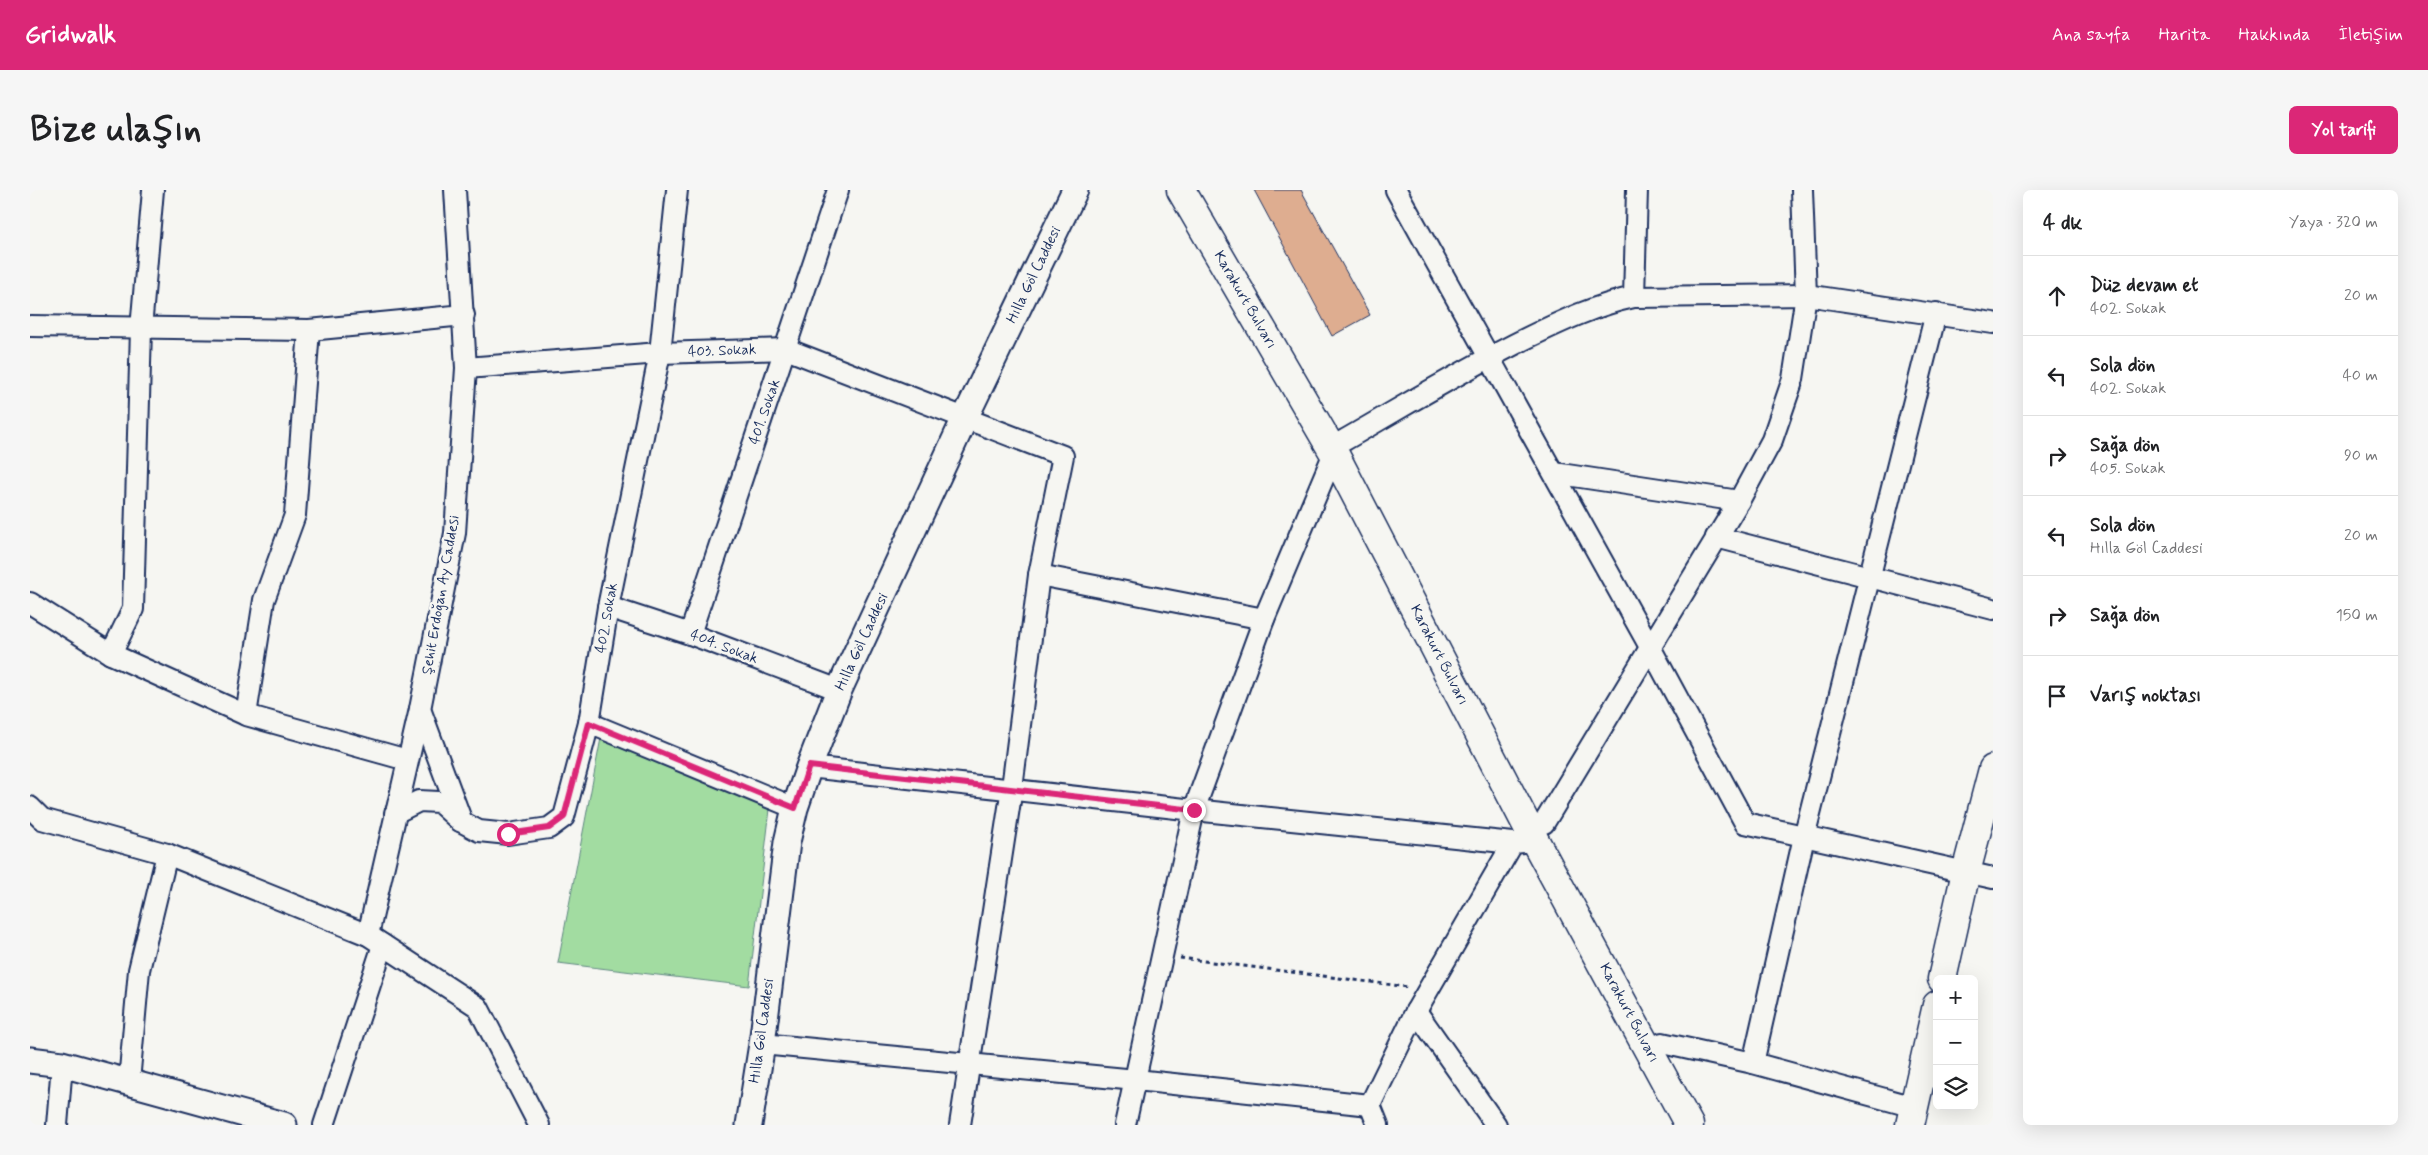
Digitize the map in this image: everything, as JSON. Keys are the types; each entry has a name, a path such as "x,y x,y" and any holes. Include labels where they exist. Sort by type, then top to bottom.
{"main road":[{"name":"Karakurt Bulvarı","path":"1181,190 1338,447"},
{"name":"Karakurt Bulvarı","path":"1199,190 1338,447 1531,836 1689,1125"},
{"path":"1943,975 1966,872 1993,769"},
{"name":"Karakurt Bulvarı","path":"1531,836 1662,1043 1706,1125"},
{"path":"1912,1116 1934,1020"}],"street":[{"path":"111,654 132,609 141,329 153,190"},
{"name":"Şehit Erdoğan Ay Caddesi","path":"324,1125 376,940 395,813 420,709 455,534 466,368 455,190"},
{"name":"402. Sokak","path":"395,813 419,801 439,802 462,822 478,831 508,834 549,828 564,817 589,723 608,607 660,353 677,190"},
{"name":"401. Sokak","path":"690,634 838,190"},
{"name":"Hılla Göl Caddesi","path":"749,1125 762,1044 782,875 795,808 809,766 839,690 965,418 1075,190"},
{"path":"1396,190 1650,647 1745,823 1993,878"},
{"path":"1634,297 1638,190"},
{"path":"1378,1125 1370,1105 1428,990 1531,836 1650,647 1739,501 1772,440 1793,379 1806,295 1802,190"},
{"path":"1125,1125 1194,810 1264,619 1338,447 1489,357 1577,314 1608,302 1634,297 1806,295 1993,323"},
{"path":"1754,1063 1804,837 1936,313"},
{"path":"30,326 309,330 464,315"},
{"path":"246,715 264,600 295,515 309,330"},
{"name":"403. Sokak","path":"466,368 660,353 786,349 1063,456 1039,575"},
{"path":"1554,473 1739,501"},
{"path":"1716,536 1993,608"},
{"path":"960,1125 1012,788 1039,575 1264,619"},
{"path":"30,603 111,654 246,715 407,760"},
{"name":"404. Sokak","path":"608,607 690,634 839,690"},
{"path":"420,709 462,822"},
{"path":"589,723 795,808"},
{"path":"809,766 1194,810 1531,836"},
{"path":"34,816 166,854 376,940 478,1007 538,1125"},
{"path":"129,1082 139,970 166,854"},
{"path":"1416,1011 1496,1125"},
{"path":"1662,1043 1754,1063 1912,1116"},
{"path":"762,1044 970,1063 1370,1105"},
{"path":"30,1060 62,1064 129,1082 242,1119 284,1125"},
{"path":"57,1125 62,1064"}],"path":[{"path":"1162,956 1428,990"}],"green space":[{"path":"601,738 770,809 749,986 558,963"}],"building":[{"path":"1254,190 1301,190 1370,315 1332,336"}],"route":[{"path":"508,834 549,828 564,817 589,723 795,808 809,766 1194,810"}]}
